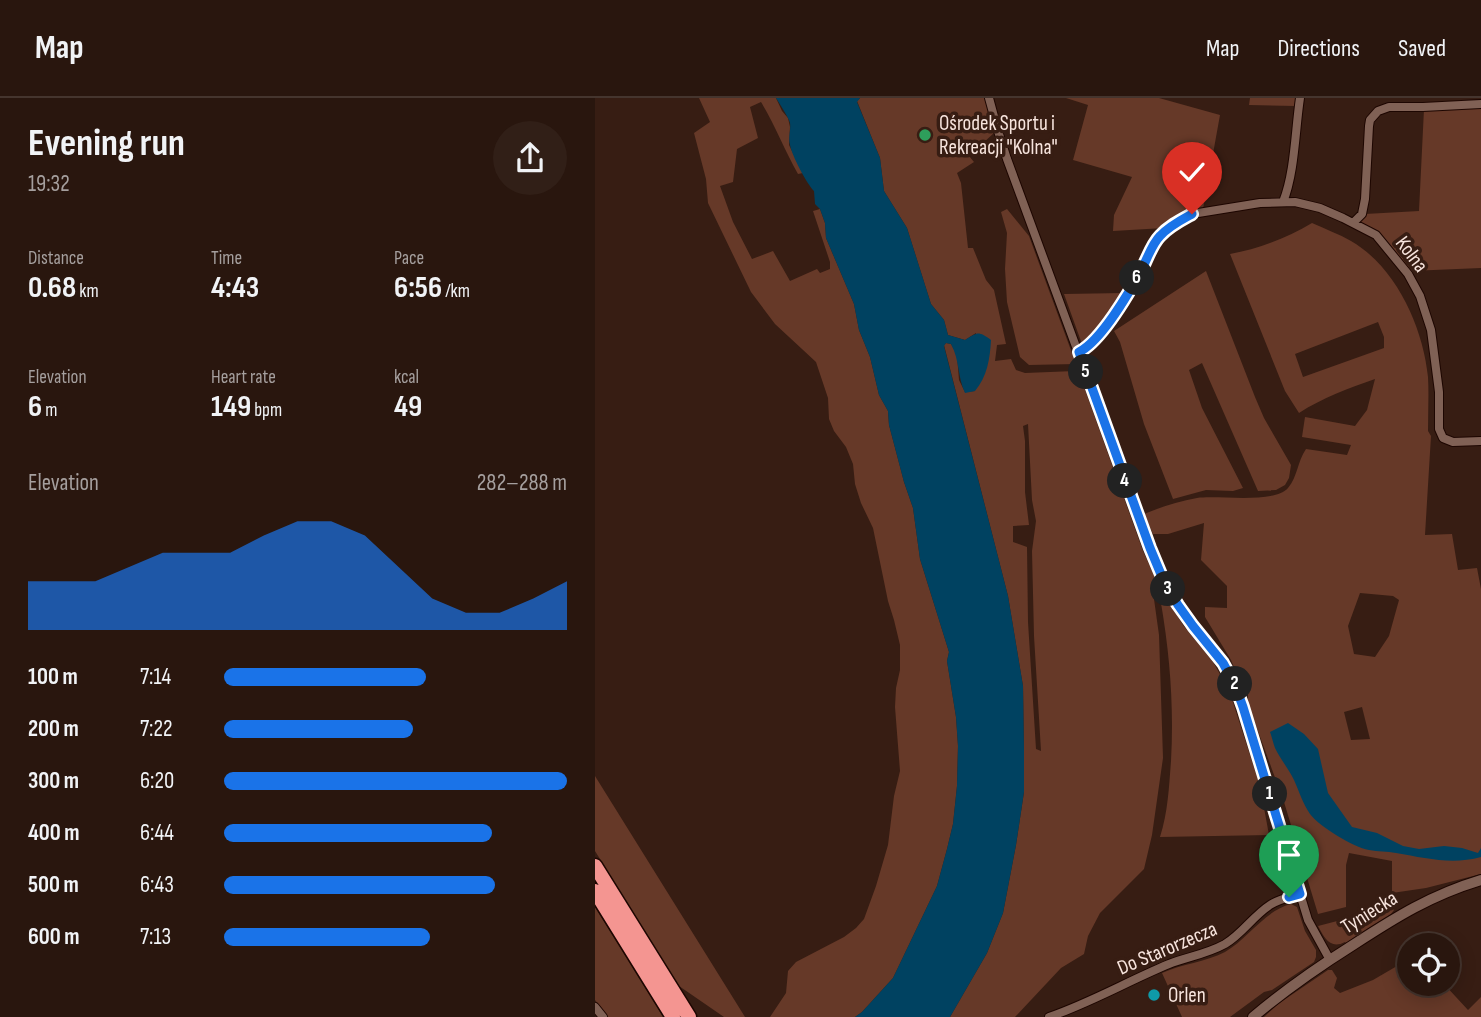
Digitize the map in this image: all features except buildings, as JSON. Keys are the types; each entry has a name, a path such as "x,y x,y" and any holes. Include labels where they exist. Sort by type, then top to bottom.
{"highway":[{"path":"595,866 689,1017"},
{"path":"595,891 673,1017"}],"street":[{"path":"989,98 1007,159 1145,536 1162,577 1178,605 1223,663 1235,685 1300,894 1312,928 1330,960"},
{"path":"1283,202 1292,166 1300,98"},
{"path":"1353,223 1362,214 1369,126 1370,120 1378,111 1389,107 1481,104"},
{"name":"Kolna","path":"1079,352 1090,345 1116,311 1159,237 1172,225 1192,214 1260,202 1295,202 1320,208 1375,235 1408,274 1420,296 1431,330 1439,392 1439,429 1443,438 1453,442 1481,441"},
{"name":"Tyniecka","path":"1252,1017 1330,960 1416,906 1446,891 1481,880"},
{"name":"Do Starorzecza","path":"1049,1017 1172,963 1212,951 1238,935 1269,906 1300,894"},
{"path":"595,1007 603,1017"}],"shaded area":[{"path":"699,98 776,98 788,118 789,145 803,173 798,174 761,102 750,107 758,138 737,149 733,182 720,186 733,222 752,259 773,251 790,281 817,269 820,273 830,269 813,211 820,209 826,238 854,304 879,395 888,411 889,425 913,508 920,559 949,652 947,661 958,746 953,824 947,849 937,886 893,978 855,1017 770,1017 786,993 788,971 796,962 856,928 864,919 876,886 888,845 900,771 895,707 900,645 873,528 855,484 853,464 829,419 828,398 816,362 775,324 751,292 708,203 706,179 694,133 710,122"},
{"path":"860,98 987,98 995,132 969,156 974,162 957,173 961,183 968,248 973,248 986,280 994,290 1006,344 997,345 995,361 1011,359 1016,370 1025,373 1075,371 1080,376 1143,551 1157,582 1153,592 1159,635 1163,758 1152,835 1144,869 1100,913 1088,936 1084,954 1061,968 1015,1017 950,1017 987,953 1003,913 1024,792 1023,686 1008,596 944,345 951,344 957,355 959,380 965,392 975,391 976,333 965,340 948,335 944,320 931,304 907,228 884,191 880,158 857,101","holes":["1028,424 1032,500 1036,521 1032,551 1041,751 1036,749 1028,622 1027,547 1013,542 1013,526 1029,525 1023,426"]},
{"path":"1066,98 1159,98 1220,115 1203,209 1179,216 1164,228 1113,231 1114,215 1132,177 1073,160 1088,105"},
{"path":"1250,98 1297,98 1296,106 1249,105"},
{"path":"1481,106 1481,268 1410,271 1360,222 1365,214 1419,211 1424,109"},
{"path":"1007,209 1029,236 1076,364 1029,365 1020,357 1007,302 1007,233 1001,212"},
{"path":"1312,223 1351,241 1367,252 1394,282 1405,300 1420,338 1428,377 1428,431 1431,436 1425,535 1452,534 1458,570 1477,568 1481,589 1481,874 1426,888 1392,893 1392,861 1349,853 1346,865 1346,907 1318,914 1284,802 1248,704 1248,693 1243,689 1231,660 1205,617 1205,607 1227,608 1227,586 1201,560 1204,523 1168,534 1153,534 1144,514 1197,498 1271,496 1288,488 1306,449 1347,455 1351,445 1302,437 1305,417 1355,426 1367,410 1375,379 1326,398 1299,413 1285,391 1230,254 1262,246","holes":["1378,322 1384,337 1384,348 1303,377 1295,354","1360,593 1393,596 1399,600 1389,636 1375,657 1354,654 1348,626","1362,707 1370,739 1351,740 1344,712"]},
{"path":"1206,271 1264,418 1291,465 1285,485 1276,490 1258,491 1202,363 1189,370 1202,408 1243,488 1233,491 1206,490 1173,499 1144,424 1120,342 1114,331"},
{"path":"1124,293 1088,343 1082,344 1064,294"},
{"path":"1162,592 1183,625 1213,662 1229,690 1260,786 1269,835 1160,837 1169,790 1172,721"},
{"path":"595,776 745,1017 724,1017 679,986 595,851"},
{"path":"1291,904 1297,907 1305,931 1316,950 1314,962 1272,990 1264,992 1230,1017 1182,1017 1162,973 1225,952 1273,912"},
{"path":"595,907 663,1017 608,1017 595,1000"},
{"path":"1391,907 1394,910 1391,914 1346,943 1331,943 1318,926"},
{"path":"1397,966 1397,996 1455,996 1468,1010 1481,997 1481,1017 1264,1017 1278,1004 1328,970 1332,970 1337,978 1334,988 1340,993 1373,980"}],"water":[{"path":"776,98 860,98 857,102 880,158 884,191 907,228 931,304 944,320 948,335 965,340 978,334 991,340 985,374 975,391 965,393 954,350 951,344 946,343 944,346 1008,596 1023,686 1024,792 1003,913 987,953 950,1017 855,1017 893,978 937,886 953,824 957,786 956,717 947,661 949,652 920,559 913,508 889,425 888,411 879,395 854,304 826,238 825,223 815,204 814,191 791,150 789,121"},
{"path":"1288,723 1304,734 1318,749 1328,793 1352,827 1377,833 1403,846 1419,849 1444,846 1478,853 1481,848 1481,857 1449,861 1372,851 1354,845 1329,830 1310,814 1275,748 1270,732"}],"place":[{"name":"Ośrodek Sportu i Rekreacji \"Kolna\"","path":"925,135"},
{"name":"Orlen","path":"1154,995"}],"route":[{"path":"1192,214 1172,225 1159,237 1116,311 1088,348 1079,352 1165,584 1193,626 1223,663 1239,695 1300,894 1289,897"}]}
